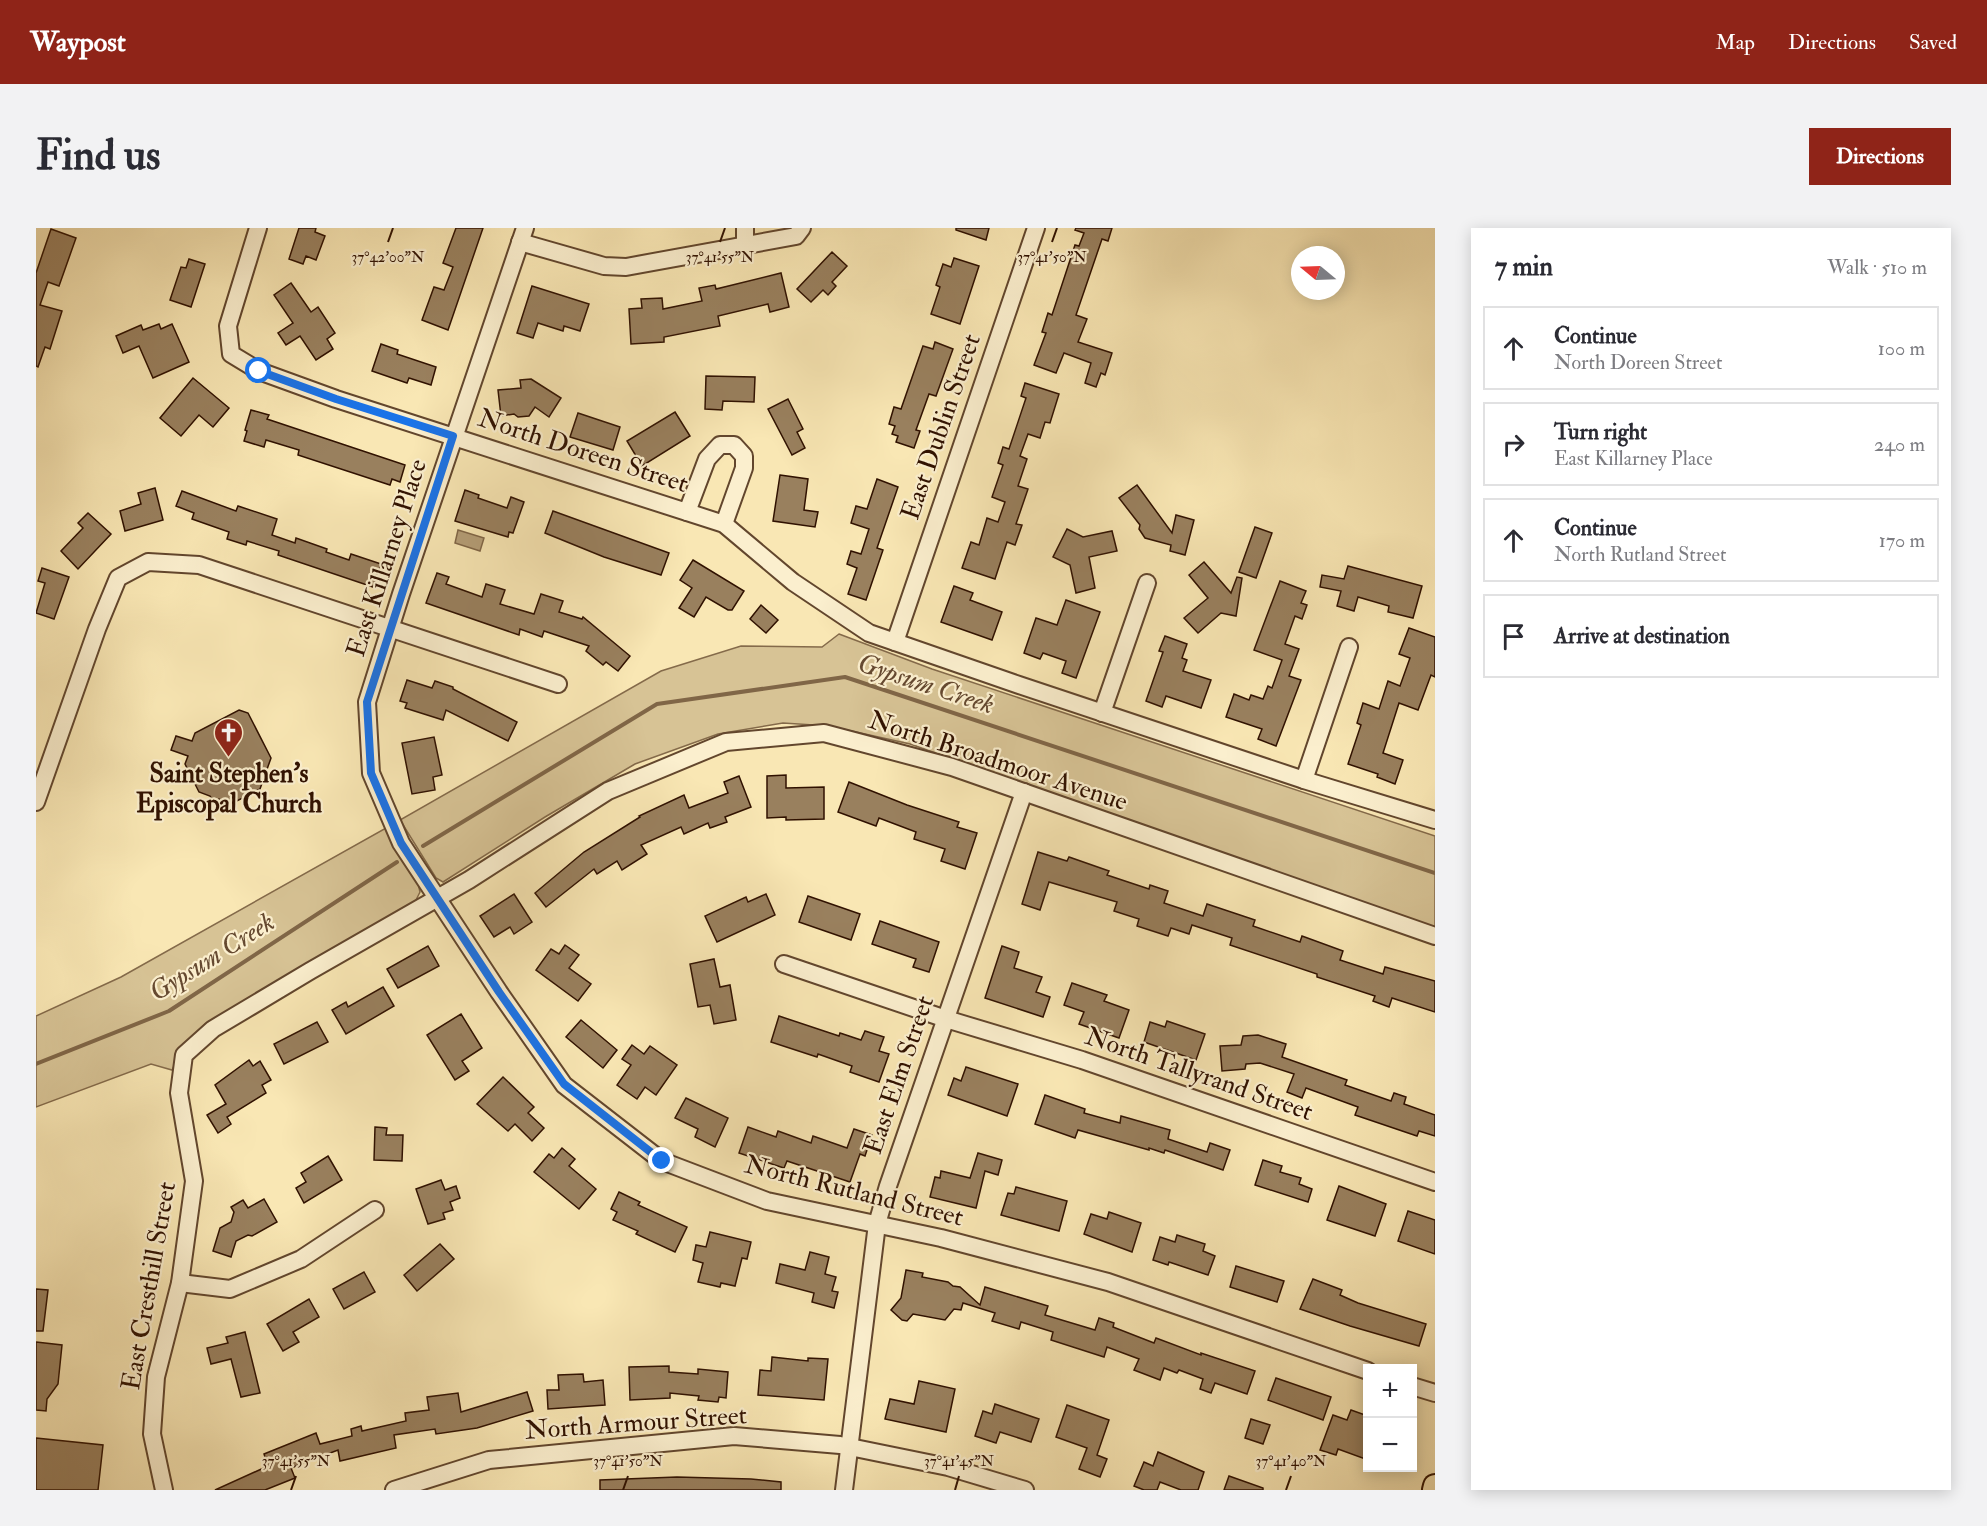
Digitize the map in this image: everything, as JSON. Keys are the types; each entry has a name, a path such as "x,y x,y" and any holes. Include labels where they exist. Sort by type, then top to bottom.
{"street":[{"name":"North Doreen Street","path":"258,228 228,326 231,354 259,371 336,399 724,524 794,582 869,633 895,642"},
{"path":"745,228 745,246"},
{"path":"522,235 604,266 626,267 796,236 802,228"},
{"name":"East Dublin Street","path":"895,642 1036,228"},
{"name":"East Killarney Place","path":"439,898 401,843 371,773 367,702 453,436 522,235"},
{"path":"687,512 707,459 720,445 734,445 744,456 744,468 724,524"},
{"path":"36,802 93,640 118,578 148,562 199,565 558,684"},
{"path":"1101,713 1147,583"},
{"path":"895,642 1304,780 1435,820"},
{"path":"1304,780 1349,647"},
{"name":"North Broadmoor Avenue","path":"184,1055 213,1029 310,970 439,898 608,791 726,742 824,734 952,767 1435,936"},
{"name":"East Elm Street","path":"844,1490 877,1224 888,1186 1024,792"},
{"name":"North Rutland Street","path":"439,898 499,992 564,1084 662,1161 766,1202 941,1238 1108,1282 1363,1369"},
{"name":"North Tallyrand Street","path":"784,964 946,1020 1082,1060 1435,1182"},
{"name":"East Cresthill Street","path":"164,1490 152,1434 156,1377 180,1283 194,1181 179,1093 184,1055"},
{"path":"180,1283 230,1289 301,1259 375,1210"},
{"path":"1417,1387 1435,1394"},
{"name":"North Armour Street","path":"394,1490 489,1460 734,1436 849,1447 948,1467 1025,1490"}],"shaded area":[{"path":"458,530 484,538 480,551 455,543"},
{"path":"839,634 932,669 1435,836 1435,928 910,744 829,726 783,723 718,734 635,764 545,817 443,882 436,878 400,820 661,671 741,646 822,647"},
{"path":"386,828 417,879 420,892 414,904 205,1024 186,1043 172,1070 151,1064 36,1107 36,1016 121,977"}],"building":[{"path":"299,228 316,228 315,232 325,236 316,260 306,256 303,264 289,259"},
{"path":"456,228 483,228 448,330 422,320 434,287 444,290 453,267 443,263"},
{"path":"956,228 989,228 986,240 956,230"},
{"path":"1076,228 1112,228 1108,241 1102,239 1076,315 1087,319 1078,342 1112,353 1105,375 1101,373 1096,387 1085,383 1091,363 1064,353 1056,373 1034,365 1046,333 1042,332 1048,313 1052,315 1075,245 1079,246 1084,233 1075,230"},
{"path":"51,229 76,238 59,286 48,282 40,305 62,311 50,349 45,347 38,367 36,366 36,273"},
{"path":"832,252 847,266 832,282 836,286 828,295 823,290 811,302 797,289"},
{"path":"954,258 979,266 960,324 931,314 940,287 936,285 943,264 951,267"},
{"path":"189,259 205,264 191,307 170,300 181,267 186,268"},
{"path":"781,273 789,307 770,312 768,304 718,316 720,326 664,337 664,342 631,344 629,309 642,308 641,299 662,298 663,309 702,301 699,288 715,285 716,289"},
{"path":"291,283 311,312 318,307 335,333 327,339 333,349 316,360 300,336 286,345 278,333 293,323 274,295"},
{"path":"532,286 589,304 580,331 564,326 563,331 538,323 533,338 517,333"},
{"path":"159,324 161,329 172,324 189,362 153,378 139,346 123,353 116,336 141,325 143,330"},
{"path":"935,342 953,349 936,396 929,394 916,430 920,431 914,448 896,442 898,436 892,434 895,426 889,424 894,407 901,409 923,346 933,349"},
{"path":"381,344 398,350 397,354 436,367 431,385 409,378 407,383 372,371"},
{"path":"706,376 755,377 754,402 723,401 722,410 705,409"},
{"path":"193,378 229,408 213,427 199,415 181,436 160,418"},
{"path":"531,379 561,398 549,417 535,407 529,416 518,417 514,414 501,416 498,390 521,388 520,380"},
{"path":"1025,383 1059,394 1050,423 1045,422 1040,438 1028,434 1020,456 1027,459 1018,486 1028,489 1016,524 1022,525 1015,545 1007,542 995,579 962,568 971,542 979,545 987,518 998,522 1005,502 992,497 1003,465 998,463 1003,447 1009,449 1026,398 1021,396"},
{"path":"788,399 803,429 797,432 805,448 792,455 768,409"},
{"path":"251,410 269,415 267,419 405,465 400,482 392,479 390,485 298,455 299,450 266,440 264,447 244,441"},
{"path":"675,412 690,436 642,466 627,441"},
{"path":"578,413 620,427 613,450 570,437"},
{"path":"780,475 808,479 804,510 818,512 815,527 773,521"},
{"path":"877,479 898,487 877,548 883,550 866,600 848,594 857,568 847,564 851,551 861,554 869,529 851,523 856,506 867,509"},
{"path":"1137,485 1172,533 1176,515 1194,520 1185,555 1170,551 1171,545 1145,538 1139,529 1140,525 1119,498"},
{"path":"155,488 163,520 125,531 120,511 141,504 138,493"},
{"path":"465,490 479,495 478,498 507,508 511,497 524,502 513,533 509,532 508,537 455,521"},
{"path":"182,491 236,511 238,506 277,519 272,535 295,543 296,538 349,560 351,554 381,564 373,587 278,555 279,551 247,541 246,545 227,539 229,532 192,519 194,513 176,506"},
{"path":"553,511 669,553 661,575 604,557 545,533"},
{"path":"88,513 111,534 78,569 61,551 83,528 78,523"},
{"path":"1255,527 1272,533 1256,578 1239,572"},
{"path":"1067,529 1083,537 1112,531 1117,551 1089,557 1095,588 1076,593 1070,565 1053,557"},
{"path":"693,560 744,591 732,610 706,597 694,617 679,608 692,588 680,580"},
{"path":"1204,562 1231,593 1237,577 1242,578 1236,616 1221,613 1198,633 1184,618 1208,598 1189,575"},
{"path":"1348,566 1422,586 1413,618 1388,612 1389,606 1358,597 1354,611 1337,606 1341,591 1320,587 1322,575 1344,579"},
{"path":"42,568 69,577 54,619 36,613 45,583 38,581"},
{"path":"437,573 449,577 446,584 482,597 486,584 505,590 500,604 534,614 541,594 563,601 559,612 582,619 583,617 630,656 618,671 606,662 603,665 586,651 589,646 544,631 542,637 520,629 519,635 426,603"},
{"path":"1280,581 1306,591 1301,603 1307,605 1302,619 1295,616 1285,644 1299,649 1289,676 1301,680 1276,746 1258,739 1262,729 1226,717 1234,694 1249,700 1251,695 1263,699 1268,686 1272,688 1282,660 1254,650"},
{"path":"954,586 973,593 970,600 1002,612 992,640 941,622"},
{"path":"1066,600 1100,612 1076,678 1062,673 1066,661 1043,653 1040,659 1024,653 1036,618 1057,625"},
{"path":"761,605 778,620 766,633 750,619"},
{"path":"1409,628 1435,637 1435,677 1431,675 1418,710 1399,703 1383,753 1403,760 1395,784 1377,777 1378,774 1348,764 1361,725 1357,723 1363,703 1379,709 1388,681 1400,686 1410,658 1399,654"},
{"path":"1165,636 1187,644 1182,658 1187,660 1183,671 1211,680 1201,708 1166,696 1162,707 1146,701 1163,652 1159,651"},
{"path":"407,680 432,688 435,681 453,687 517,722 508,741 446,710 443,720 405,708 407,703 400,701"},
{"name":"Saint Stephen's Episcopal Church","path":"239,710 248,713 271,758 260,789 231,804 219,799 214,802 210,796 199,792 185,764 188,756 171,750 176,736 192,741 195,733"},
{"path":"434,737 442,775 433,777 435,790 412,794 402,743"},
{"path":"786,775 786,788 824,787 824,819 767,818 767,776"},
{"path":"739,776 751,807 725,817 727,822 710,828 708,823 684,834 681,827 641,845 647,854 622,870 617,861 597,874 594,869 546,907 535,893 584,852 639,816 684,795 689,808 728,793 724,782"},
{"path":"849,782 959,822 957,827 977,833 965,869 941,861 945,849 914,839 916,832 879,818 876,826 838,812"},
{"path":"1038,852 1067,861 1069,857 1109,871 1107,875 1149,889 1150,885 1168,891 1164,903 1203,916 1207,904 1255,920 1253,926 1300,942 1302,936 1343,951 1340,960 1383,974 1385,967 1435,981 1435,1012 1392,998 1389,1007 1373,1001 1375,996 1230,945 1232,938 1192,925 1189,934 1171,928 1168,936 1137,926 1139,919 1114,911 1117,902 1049,882 1040,910 1022,904"},
{"path":"514,894 532,922 514,934 510,927 494,937 480,916"},
{"path":"766,894 775,915 717,942 705,916 746,897 748,902"},
{"path":"808,896 860,914 851,940 799,922"},
{"path":"880,921 939,942 929,972 913,967 916,959 872,944"},
{"path":"565,945 579,955 569,968 591,984 578,1001 536,970 551,949 559,954"},
{"path":"428,946 439,966 398,988 387,969"},
{"path":"1002,946 1019,952 1014,968 1042,977 1036,992 1050,997 1043,1017 985,998"},
{"path":"714,959 720,987 730,985 736,1020 714,1024 710,1005 698,1007 690,964"},
{"path":"1072,983 1107,995 1104,1001 1129,1010 1119,1038 1079,1024 1084,1012 1064,1005"},
{"path":"383,987 394,1006 346,1034 332,1010 346,1002 348,1007"},
{"path":"461,1014 482,1048 462,1061 469,1071 455,1080 427,1035"},
{"path":"779,1016 839,1036 840,1033 861,1040 865,1031 884,1037 879,1051 889,1054 879,1082 850,1072 852,1066 818,1054 817,1057 771,1042"},
{"path":"581,1020 617,1050 603,1068 566,1037"},
{"path":"1167,1021 1205,1034 1196,1060 1144,1042 1150,1022 1165,1027"},
{"path":"317,1022 328,1042 284,1064 274,1044"},
{"path":"1258,1035 1286,1044 1282,1057 1347,1080 1345,1085 1391,1101 1394,1093 1406,1097 1404,1104 1435,1115 1435,1136 1419,1131 1417,1136 1355,1115 1358,1107 1306,1088 1302,1098 1287,1092 1294,1074 1260,1063 1246,1064 1245,1069 1222,1071 1220,1046 1241,1045 1243,1036"},
{"path":"632,1045 644,1054 650,1046 677,1065 656,1095 645,1087 637,1099 617,1085 631,1065 622,1059"},
{"path":"249,1060 253,1066 260,1061 271,1080 262,1085 266,1093 227,1117 231,1124 218,1133 207,1115 226,1104 215,1085"},
{"path":"966,1067 1018,1084 1007,1116 948,1095 954,1078 961,1081"},
{"path":"503,1077 534,1107 528,1113 544,1128 532,1141 515,1124 508,1131 477,1104"},
{"path":"1045,1095 1085,1109 1084,1113 1120,1123 1121,1116 1170,1130 1168,1139 1207,1152 1210,1143 1230,1150 1223,1170 1165,1150 1164,1153 1149,1148 1149,1150 1078,1130 1075,1138 1035,1124"},
{"path":"686,1098 728,1118 715,1147 695,1137 698,1129 675,1118"},
{"path":"375,1127 387,1128 386,1135 403,1135 402,1161 374,1160"},
{"path":"748,1127 776,1137 778,1131 811,1143 813,1136 847,1148 854,1129 872,1135 865,1156 860,1154 850,1182 787,1161 784,1168 739,1153"},
{"path":"562,1148 575,1159 569,1166 596,1189 579,1209 534,1172 549,1154 554,1158"},
{"path":"978,1153 1002,1160 998,1175 985,1171 976,1208 930,1197 935,1177 940,1178 941,1171 970,1178"},
{"path":"328,1156 342,1180 304,1203 296,1188 306,1182 301,1173"},
{"path":"1263,1160 1282,1166 1280,1172 1301,1178 1299,1184 1312,1189 1308,1202 1255,1185"},
{"path":"441,1180 445,1190 456,1186 460,1198 450,1202 453,1210 443,1213 445,1219 428,1224 416,1189"},
{"path":"1339,1186 1386,1204 1375,1236 1327,1220"},
{"path":"1016,1187 1067,1201 1059,1231 1001,1215 1008,1193 1014,1194"},
{"path":"619,1192 640,1202 638,1205 687,1227 675,1252 636,1234 638,1231 613,1220 617,1212 611,1209"},
{"path":"264,1199 277,1222 252,1236 248,1235 236,1241 231,1257 213,1251 220,1228 231,1222 234,1212 231,1207 243,1200 248,1208"},
{"path":"1408,1211 1435,1220 1435,1254 1398,1241"},
{"path":"1109,1212 1141,1223 1132,1252 1084,1234 1091,1214 1107,1219"},
{"path":"710,1232 751,1242 747,1259 742,1258 735,1286 721,1283 720,1287 698,1282 703,1263 693,1260 696,1245 706,1247"},
{"path":"1177,1235 1205,1244 1203,1251 1215,1256 1208,1275 1169,1262 1168,1265 1153,1260 1160,1237 1175,1242"},
{"path":"440,1244 454,1259 417,1291 404,1275"},
{"path":"810,1252 829,1257 825,1274 836,1277 832,1291 838,1292 834,1308 812,1302 814,1293 776,1283 780,1264 805,1270"},
{"path":"1236,1266 1284,1281 1277,1302 1230,1287"},
{"path":"906,1270 923,1273 922,1277 960,1287 980,1305 985,1287 1048,1306 1045,1315 1095,1330 1099,1318 1114,1323 1113,1327 1154,1343 1156,1338 1201,1355 1201,1353 1255,1371 1247,1394 1215,1383 1211,1393 1200,1389 1203,1379 1179,1370 1177,1373 1164,1368 1160,1380 1134,1370 1139,1359 1107,1347 1104,1357 1051,1340 1053,1332 1021,1322 1019,1329 992,1321 995,1313 963,1303 961,1310 954,1309 945,1320 913,1314 907,1321 902,1320 891,1310 901,1298"},
{"path":"364,1272 375,1292 344,1309 333,1289"},
{"path":"1313,1279 1342,1290 1340,1295 1358,1303 1426,1324 1419,1346 1300,1309"},
{"path":"36,1289 48,1290 43,1331 36,1331"},
{"path":"309,1299 319,1317 293,1332 299,1342 283,1351 267,1324"},
{"path":"245,1332 260,1393 241,1397 231,1359 211,1364 207,1348 228,1343 226,1337"},
{"path":"36,1342 62,1345 58,1384 47,1399 46,1411 36,1410"},
{"path":"772,1357 808,1361 808,1358 828,1359 824,1400 758,1395 760,1370 771,1371"},
{"path":"669,1366 669,1372 698,1374 698,1369 728,1372 726,1398 719,1397 718,1402 698,1400 699,1396 670,1393 670,1398 630,1400 629,1367"},
{"path":"583,1374 584,1382 603,1380 605,1405 548,1409 547,1390 559,1390 558,1375"},
{"path":"1276,1378 1331,1397 1323,1420 1268,1400"},
{"path":"919,1381 955,1389 946,1432 885,1419 890,1399 914,1404"},
{"path":"527,1392 533,1411 477,1428 436,1434 435,1429 394,1435 396,1448 340,1461 338,1450 291,1468 295,1478 265,1490 215,1490 268,1466 264,1454 316,1433 320,1444 352,1436 351,1429 361,1426 362,1431 406,1421 405,1413 429,1410 427,1397 458,1393 461,1412"},
{"path":"995,1404 1039,1419 1031,1442 1000,1432 996,1443 975,1436 983,1411 992,1414"},
{"path":"1067,1405 1109,1420 1097,1455 1107,1459 1100,1477 1079,1469 1087,1448 1056,1437"},
{"path":"1351,1410 1363,1414 1363,1458 1338,1449 1336,1455 1320,1450 1333,1415 1347,1420"},
{"path":"1251,1419 1270,1425 1263,1444 1245,1438"},
{"path":"36,1438 103,1445 98,1490 36,1490"},
{"path":"1158,1452 1204,1472 1198,1490 1181,1490 1160,1482 1157,1490 1144,1490 1134,1486 1144,1462 1153,1466"},
{"path":"1229,1476 1263,1488 1263,1490 1224,1490"},
{"path":"677,1477 781,1482 781,1490 600,1490 600,1480"}],"waterway":[{"name":"Gypsum Creek","path":"423,846 657,704 845,677 1435,873"},
{"name":"Gypsum Creek","path":"36,1064 169,1011 397,862"}],"place":[{"name":"Saint Stephen's Episcopal Church","path":"229,758"}],"route":[{"path":"259,371 336,399 453,436 367,702 371,773 401,843 499,992 564,1084 662,1161"}]}
